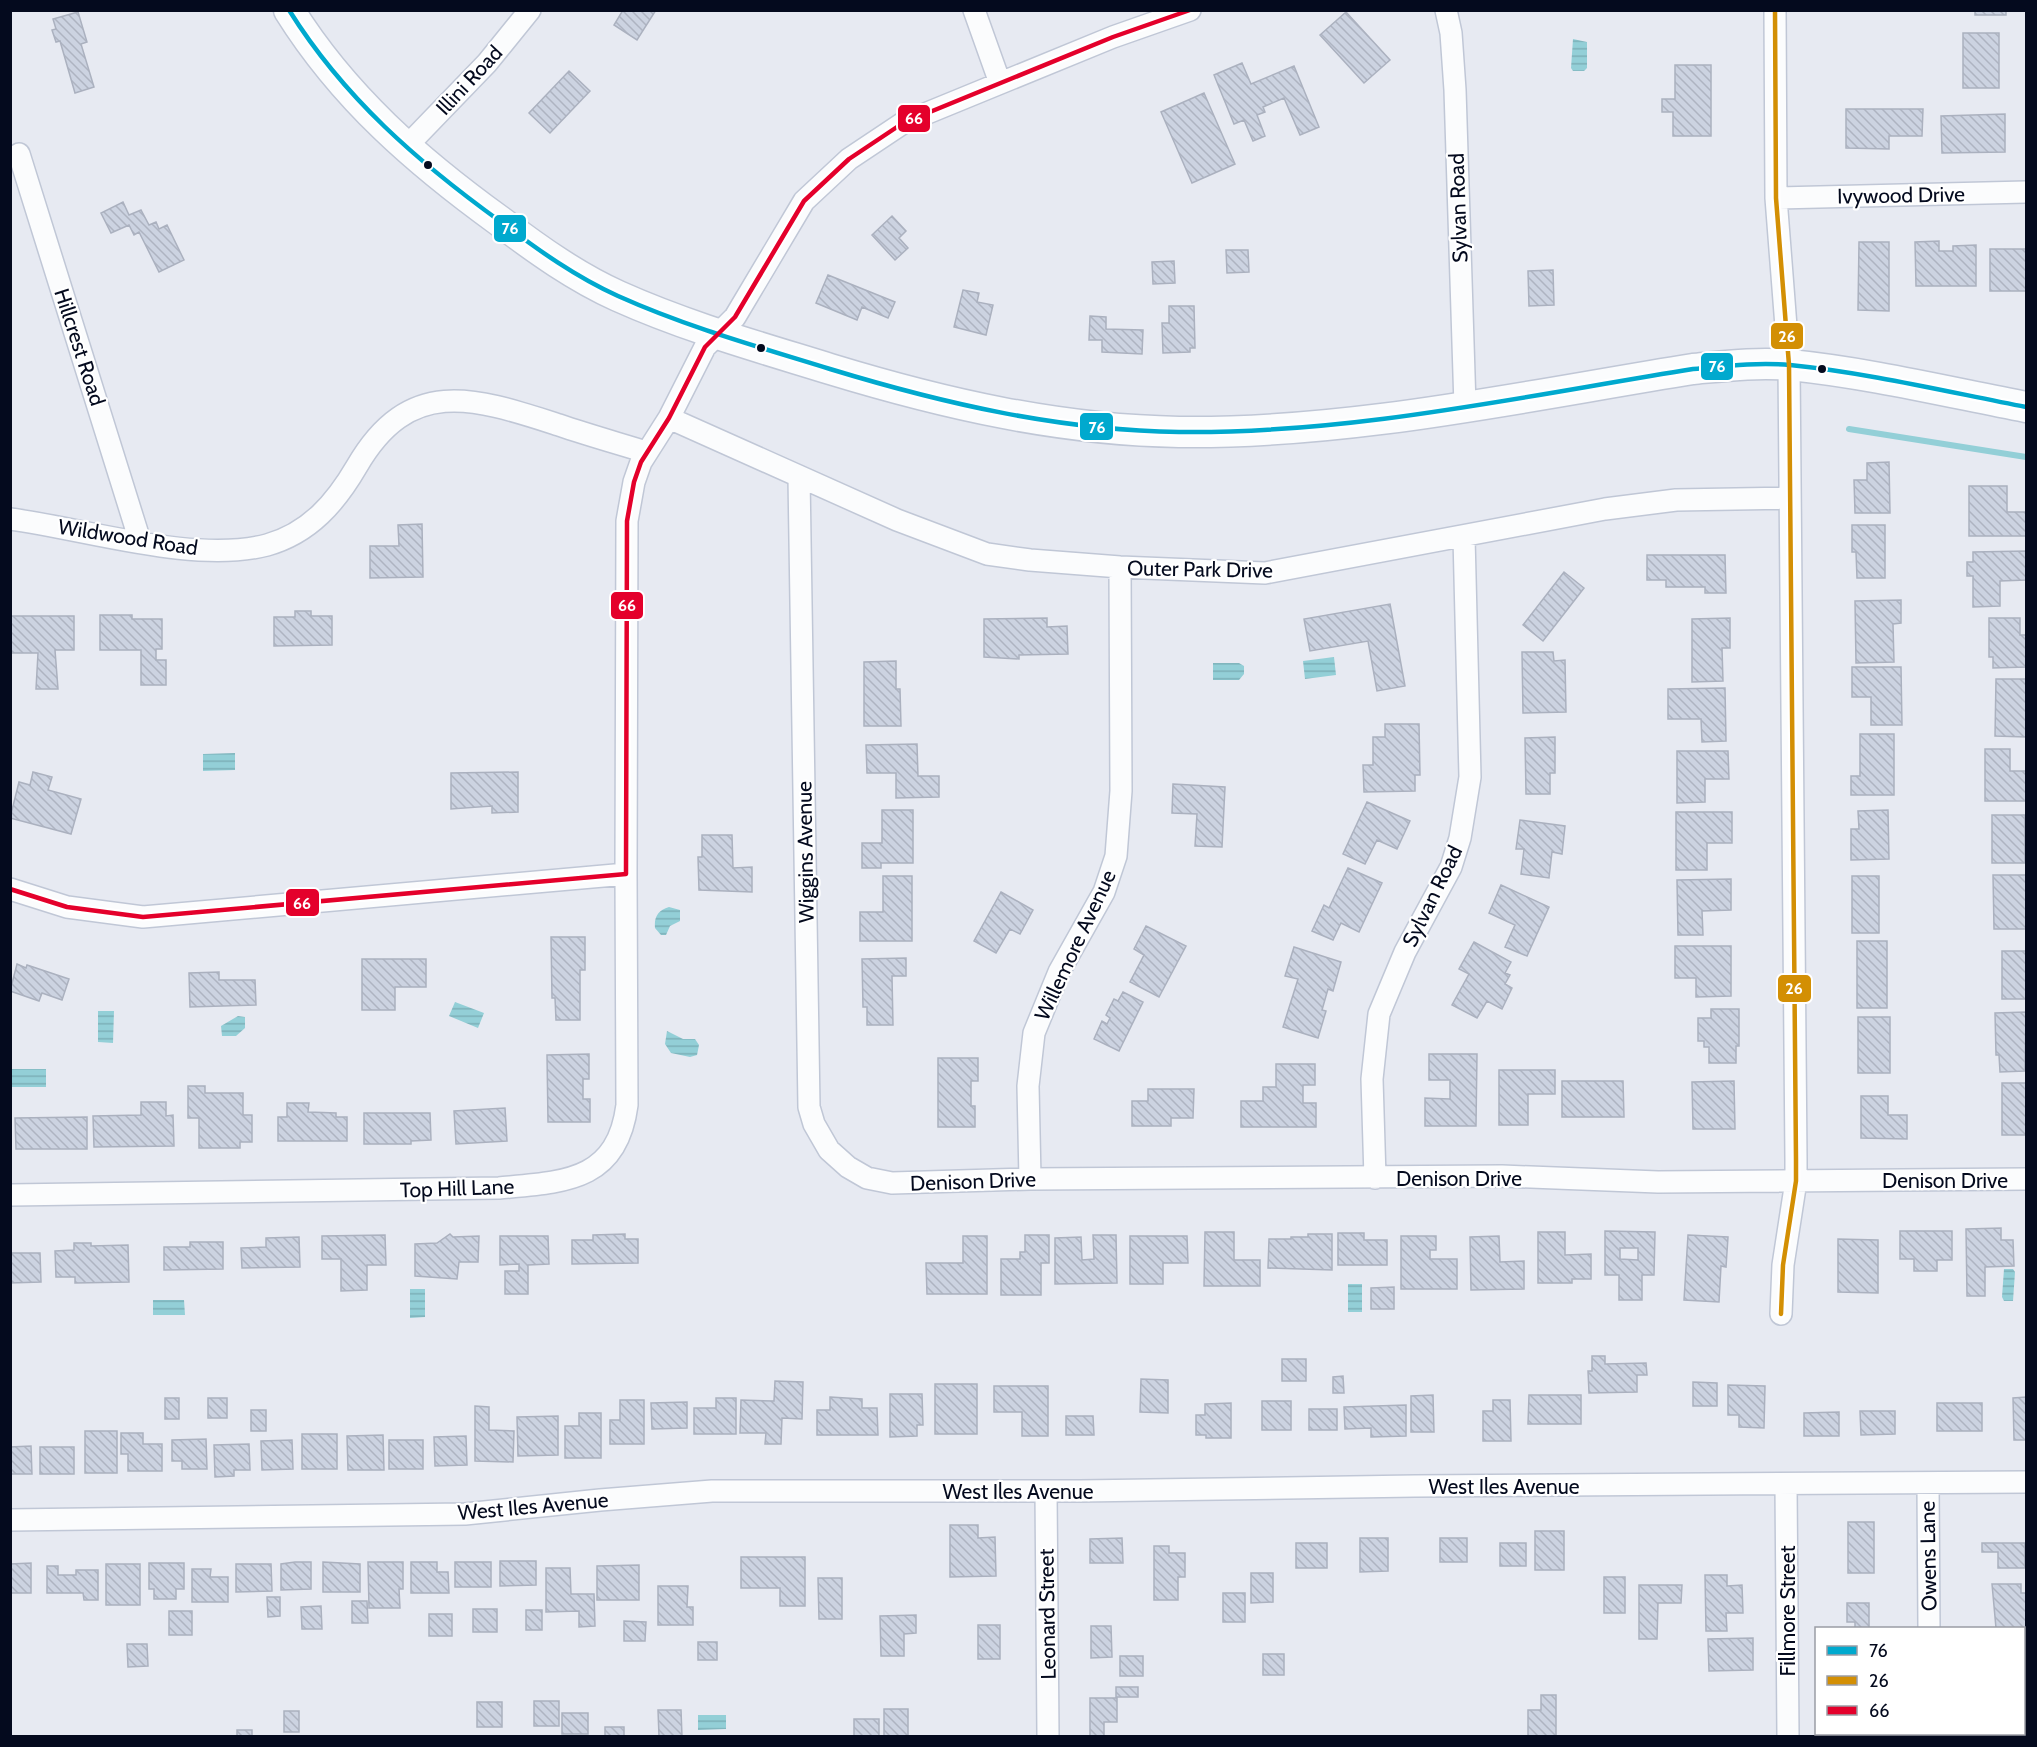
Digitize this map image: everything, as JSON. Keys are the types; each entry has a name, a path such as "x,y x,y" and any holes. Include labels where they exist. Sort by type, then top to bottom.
{"street":[{"path":"289,10 342,84 405,148 458,191 559,264 615,295 717,334 907,392 1021,417 1095,428 1180,432 1264,429 1367,420 1693,369 1742,364 1789,365 2026,407"},
{"name":"Illini Road","path":"405,148 487,63 530,10"},
{"path":"974,10 1000,83"},
{"path":"10,889 67,907 143,916 626,874 627,521 634,482 646,452 669,418 705,347 735,317 804,201 849,159 903,123 1113,37 1190,10"},
{"name":"Sylvan Road","path":"1446,10 1451,33 1455,90 1465,406"},
{"path":"1775,10 1776,198 1789,365 1796,1181 1783,1265 1781,1314"},
{"name":"Hillcrest Road","path":"19,154 140,541"},
{"name":"Ivywood Drive","path":"1776,198 2026,192"},
{"name":"Wildwood Road","path":"10,519 181,549 241,550 279,540 322,516 346,485 370,442 384,428 416,408 435,403 492,404 646,452"},
{"name":"Outer Park Drive","path":"669,418 897,519 987,554 1120,567 1265,573 1605,509 1676,500 1789,498"},
{"name":"Wiggins Avenue","path":"799,477 810,1107 814,1124 829,1150 867,1178 892,1183"},
{"name":"Sylvan Road","path":"1375,1178 1372,1079 1379,1014 1405,952 1451,867 1460,838 1470,777 1464,537"},
{"name":"Willemore Avenue","path":"1030,1179 1028,1086 1034,1032 1059,972 1104,892 1116,856 1121,791 1120,567"},
{"name":"Top Hill Lane","path":"10,1195 499,1188 548,1184 576,1177 594,1168 606,1160 616,1147 624,1127 627,1105 626,874"},
{"name":"Denison Drive","path":"892,1183 1030,1179 1502,1176 1658,1182 2026,1179"},
{"name":"West Iles Avenue","path":"10,1520 465,1514 712,1491 1046,1491 2026,1482"},
{"name":"Owens Lane","path":"1928,1483 1929,1627"},
{"name":"Fillmore Street","path":"1786,1485 1788,1737"},
{"name":"Leonard Street","path":"1046,1491 1048,1737"}],"water":[{"path":"1573,39 1587,42 1587,68 1584,71 1573,71 1571,68"},
{"path":"1334,657 1336,675 1305,679 1303,661"},
{"path":"1213,663 1239,663 1244,666 1244,674 1239,680 1213,680"},
{"path":"235,753 235,770 203,771 203,754"},
{"path":"669,907 680,910 680,921 670,926 666,935 661,935 655,928 655,920 659,912"},
{"path":"455,1002 484,1013 478,1028 449,1016"},
{"path":"98,1011 114,1011 113,1043 98,1042"},
{"path":"238,1016 245,1017 245,1028 236,1036 222,1036 221,1026"},
{"path":"667,1031 683,1039 695,1039 699,1045 697,1055 690,1057 671,1053 665,1044"},
{"path":"12,1069 46,1069 46,1087 12,1087"},
{"path":"2004,1269 2013,1269 2015,1272 2013,1301 2004,1301 2002,1297"},
{"path":"1348,1284 1362,1284 1362,1312 1348,1312"},
{"path":"410,1289 425,1289 425,1317 410,1318"},
{"path":"153,1300 184,1300 185,1315 153,1315"},
{"path":"698,1715 726,1715 726,1729 698,1730"}],"building":[{"path":"623,10 656,10 637,40 614,25"},
{"path":"1975,10 2006,10 2006,15 1975,15"},
{"path":"78,12 87,42 81,44 94,87 75,93 60,41 56,42 52,30 56,29 53,19"},
{"path":"1346,12 1390,60 1364,83 1320,35"},
{"path":"1963,33 1999,33 1999,88 1963,88"},
{"path":"1242,63 1251,84 1294,66 1319,127 1300,135 1284,98 1263,107 1265,112 1257,115 1265,136 1253,141 1244,120 1234,124 1214,75"},
{"path":"1675,65 1711,65 1711,136 1673,136 1673,112 1662,112 1662,99 1675,99"},
{"path":"569,71 590,91 550,133 529,113"},
{"path":"1204,93 1235,164 1192,183 1161,112"},
{"path":"1846,109 1923,109 1922,136 1889,136 1889,149 1846,148"},
{"path":"2005,114 2005,152 1942,153 1941,116"},
{"path":"123,202 129,215 141,210 149,225 156,222 159,229 167,225 184,260 159,272 139,232 134,235 129,225 111,233 101,213"},
{"path":"892,216 906,231 899,238 908,248 895,260 872,235"},
{"path":"1939,241 1939,251 1953,251 1953,246 1976,245 1976,286 1916,286 1915,242"},
{"path":"1859,242 1889,242 1889,311 1858,310"},
{"path":"1990,249 2026,249 2026,291 1990,291"},
{"path":"1226,250 1248,250 1249,272 1227,273"},
{"path":"1174,261 1175,283 1153,284 1152,262"},
{"path":"1553,270 1554,305 1529,306 1528,271"},
{"path":"828,275 895,302 888,318 862,307 857,320 816,303"},
{"path":"963,290 979,293 977,302 993,305 986,335 954,327"},
{"path":"1169,306 1194,306 1195,348 1190,348 1190,352 1163,353 1162,323 1169,323"},
{"path":"1090,316 1106,317 1106,329 1143,330 1142,354 1102,352 1102,340 1089,340"},
{"path":"1889,462 1890,513 1855,513 1854,480 1867,480 1867,463"},
{"path":"1969,486 2007,486 2007,512 2026,512 2026,536 1969,536"},
{"path":"422,524 423,577 370,578 370,546 399,546 398,525"},
{"path":"1852,525 1885,525 1885,578 1857,578 1856,552 1852,552"},
{"path":"2026,551 2026,580 2000,581 2000,606 1973,607 1973,576 1967,576 1967,562 1973,562 1973,552"},
{"path":"1647,555 1725,555 1726,593 1705,593 1705,587 1666,587 1666,580 1647,580"},
{"path":"1564,572 1584,588 1543,641 1523,625"},
{"path":"1901,600 1901,623 1893,624 1894,662 1856,663 1855,601"},
{"path":"1390,604 1405,686 1377,691 1368,641 1310,651 1304,619"},
{"path":"295,611 311,611 311,616 332,616 332,645 274,646 274,617 295,617"},
{"path":"100,615 132,615 132,619 162,619 162,649 156,649 156,660 166,660 166,685 141,685 141,650 100,650"},
{"path":"10,616 74,616 74,650 55,650 58,689 36,689 38,653 10,653"},
{"path":"1047,618 1047,627 1067,626 1068,654 1019,655 1019,659 984,657 984,619"},
{"path":"1730,618 1730,648 1722,648 1723,681 1692,682 1692,619"},
{"path":"1989,618 2020,618 2020,635 2026,635 2026,667 1993,668 1993,657 1989,657"},
{"path":"1522,652 1553,652 1554,661 1565,660 1566,712 1523,713"},
{"path":"896,661 896,689 900,689 901,726 864,726 864,662"},
{"path":"1852,667 1901,667 1902,725 1871,725 1871,697 1852,697"},
{"path":"1996,679 2026,679 2026,737 1995,736"},
{"path":"1725,688 1726,741 1702,742 1701,719 1668,719 1668,689"},
{"path":"1385,724 1419,724 1420,775 1415,775 1415,791 1364,792 1363,765 1373,765 1373,737 1385,737"},
{"path":"1860,734 1894,734 1894,795 1851,795 1851,776 1860,776"},
{"path":"1555,737 1555,773 1550,773 1550,794 1526,794 1525,738"},
{"path":"917,744 918,776 939,776 939,797 896,798 896,773 867,773 866,745"},
{"path":"1985,749 2010,749 2010,771 2026,771 2026,801 1985,801"},
{"path":"1677,751 1728,751 1729,779 1705,779 1705,802 1677,803"},
{"path":"33,772 52,777 48,790 81,799 71,834 10,818 19,782 30,785"},
{"path":"518,772 518,812 492,813 492,806 451,809 451,773"},
{"path":"1173,784 1225,787 1222,847 1195,846 1197,814 1172,813"},
{"path":"1367,802 1410,821 1397,849 1377,840 1365,864 1343,854"},
{"path":"882,810 913,810 913,863 881,863 881,868 862,868 862,843 882,843"},
{"path":"1888,810 1889,859 1851,860 1851,829 1859,829 1858,811"},
{"path":"1676,812 1732,812 1732,843 1707,843 1707,870 1676,870"},
{"path":"1992,815 2025,815 2025,863 1992,863"},
{"path":"1520,820 1565,826 1562,854 1552,852 1549,878 1521,874 1524,849 1516,849"},
{"path":"702,835 732,835 733,868 752,867 752,892 699,890 698,857 702,857"},
{"path":"1348,868 1382,883 1359,932 1341,923 1333,940 1312,931 1324,905 1329,908"},
{"path":"1993,875 2026,875 2026,929 1994,929"},
{"path":"883,876 912,876 912,941 860,941 860,912 883,912"},
{"path":"1852,876 1879,876 1879,933 1852,933"},
{"path":"1731,879 1731,910 1702,911 1703,935 1678,935 1677,880"},
{"path":"1501,885 1549,907 1527,956 1505,947 1515,925 1489,913"},
{"path":"1001,892 1033,910 1020,934 1010,929 996,953 974,941"},
{"path":"1146,926 1186,946 1159,997 1130,982 1144,955 1134,949"},
{"path":"551,937 585,937 585,970 580,970 580,1020 556,1020 555,998 552,998"},
{"path":"1857,941 1887,941 1887,1008 1857,1008"},
{"path":"1474,942 1511,962 1505,973 1510,975 1505,984 1512,988 1502,1009 1487,1001 1477,1018 1452,1005 1469,974 1459,969"},
{"path":"1675,946 1731,946 1731,996 1696,997 1696,978 1675,978"},
{"path":"1294,947 1341,962 1333,991 1328,989 1322,1010 1326,1011 1318,1038 1283,1027 1298,979 1285,976"},
{"path":"2002,951 2026,951 2026,999 2002,999"},
{"path":"906,958 906,976 892,976 893,1025 867,1025 867,1007 863,1007 862,959"},
{"path":"362,959 426,959 426,987 395,987 395,1010 362,1010"},
{"path":"17,964 26,968 27,965 69,979 62,1000 42,993 39,1001 10,991"},
{"path":"219,972 219,980 255,980 256,1005 190,1007 189,973"},
{"path":"1123,992 1143,1002 1119,1051 1094,1039 1102,1021 1107,1024 1110,1018 1106,1015 1114,999 1118,1001"},
{"path":"1711,1009 1739,1009 1739,1046 1736,1046 1736,1063 1709,1063 1709,1047 1704,1047 1704,1041 1698,1041 1698,1018 1711,1018"},
{"path":"2026,1012 2025,1071 2000,1072 1999,1055 1996,1055 1995,1013"},
{"path":"1858,1017 1890,1017 1890,1073 1858,1073"},
{"path":"589,1054 589,1079 583,1079 583,1099 590,1099 590,1122 548,1122 547,1055"},
{"path":"1429,1054 1477,1054 1476,1126 1425,1126 1425,1098 1450,1099 1450,1080 1429,1080"},
{"path":"938,1058 978,1058 978,1081 971,1081 971,1106 975,1106 975,1127 938,1127"},
{"path":"1276,1064 1315,1064 1315,1085 1303,1085 1303,1103 1316,1103 1316,1127 1241,1127 1241,1101 1263,1101 1263,1087 1276,1087"},
{"path":"1499,1070 1555,1070 1555,1094 1528,1094 1528,1125 1499,1125"},
{"path":"1562,1081 1623,1081 1624,1117 1562,1117"},
{"path":"1734,1081 1735,1129 1693,1129 1692,1082"},
{"path":"2002,1083 2026,1083 2026,1135 2002,1135"},
{"path":"188,1086 205,1086 205,1093 243,1093 243,1115 252,1115 252,1142 240,1142 240,1148 199,1148 199,1118 188,1118"},
{"path":"1148,1089 1194,1089 1193,1118 1171,1118 1171,1126 1132,1126 1132,1101 1148,1101"},
{"path":"1861,1096 1888,1096 1888,1115 1907,1115 1907,1139 1861,1138"},
{"path":"141,1102 166,1102 166,1116 173,1115 174,1146 94,1147 93,1116 141,1115"},
{"path":"287,1103 309,1103 308,1112 336,1113 336,1117 347,1117 347,1141 278,1141 278,1117 287,1117"},
{"path":"505,1108 507,1141 456,1144 454,1111"},
{"path":"364,1113 430,1113 431,1140 411,1141 411,1144 364,1144"},
{"path":"87,1117 87,1149 16,1149 15,1118"},
{"path":"2001,1228 2001,1240 2013,1240 2014,1266 1985,1267 1985,1296 1967,1296 1966,1229"},
{"path":"1605,1231 1655,1232 1654,1275 1642,1275 1642,1300 1619,1300 1619,1275 1605,1275","holes":["1620,1248 1638,1248 1638,1260 1620,1259"]},
{"path":"1900,1231 1952,1231 1952,1260 1937,1260 1937,1271 1914,1271 1914,1259 1900,1259"},
{"path":"1205,1232 1234,1232 1234,1260 1260,1260 1260,1286 1204,1286"},
{"path":"1538,1232 1565,1232 1565,1255 1591,1254 1591,1279 1572,1279 1572,1283 1538,1283"},
{"path":"1338,1233 1364,1233 1364,1240 1387,1240 1387,1265 1338,1265"},
{"path":"450,1234 453,1237 479,1236 478,1262 459,1262 457,1279 415,1276 415,1244 437,1243"},
{"path":"625,1234 625,1239 638,1239 638,1263 572,1264 572,1240 593,1240 593,1235"},
{"path":"1308,1234 1332,1234 1332,1270 1268,1268 1269,1239 1308,1237"},
{"path":"385,1235 386,1265 367,1265 367,1290 341,1291 341,1259 322,1259 322,1236"},
{"path":"1025,1235 1049,1235 1049,1263 1041,1263 1041,1295 1001,1295 1001,1259 1020,1259 1020,1252 1025,1252"},
{"path":"1093,1235 1116,1235 1117,1283 1055,1284 1055,1238 1081,1237 1082,1260 1094,1259"},
{"path":"1688,1235 1728,1237 1726,1267 1721,1266 1719,1302 1684,1300"},
{"path":"500,1236 548,1236 549,1264 528,1265 528,1294 505,1294 505,1271 519,1271 519,1264 500,1265"},
{"path":"963,1236 987,1236 987,1294 927,1294 926,1263 963,1263"},
{"path":"1130,1236 1187,1236 1188,1263 1163,1263 1163,1284 1130,1284"},
{"path":"1401,1236 1436,1236 1436,1250 1430,1250 1430,1259 1457,1259 1457,1289 1401,1289"},
{"path":"1499,1236 1500,1262 1524,1261 1524,1289 1471,1290 1470,1237"},
{"path":"299,1237 300,1267 242,1268 241,1248 266,1247 266,1238"},
{"path":"1838,1239 1878,1240 1878,1293 1838,1292"},
{"path":"190,1242 223,1242 223,1269 164,1270 164,1247 190,1247"},
{"path":"74,1243 91,1243 91,1246 128,1245 129,1282 75,1283 75,1277 56,1277 55,1251 74,1250"},
{"path":"10,1253 40,1253 41,1282 10,1283"},
{"path":"1394,1287 1394,1309 1371,1309 1371,1288"},
{"path":"1592,1356 1605,1356 1605,1364 1646,1363 1647,1375 1637,1375 1637,1392 1589,1393 1588,1371 1592,1371"},
{"path":"1282,1359 1306,1359 1306,1381 1282,1381"},
{"path":"1343,1376 1344,1393 1333,1393 1333,1377"},
{"path":"1141,1379 1168,1380 1168,1413 1140,1412"},
{"path":"775,1381 803,1382 802,1419 782,1418 781,1444 765,1444 766,1433 740,1433 741,1400 774,1401"},
{"path":"1693,1382 1717,1383 1717,1406 1693,1406"},
{"path":"935,1384 977,1384 977,1434 935,1434"},
{"path":"1728,1385 1765,1386 1764,1428 1739,1427 1739,1415 1728,1415"},
{"path":"994,1386 1048,1386 1048,1436 1022,1436 1022,1412 994,1412"},
{"path":"890,1394 922,1394 923,1425 917,1425 917,1436 890,1437"},
{"path":"1433,1395 1434,1432 1411,1432 1411,1396"},
{"path":"1529,1395 1581,1395 1581,1424 1528,1424"},
{"path":"830,1397 862,1399 862,1408 877,1408 878,1435 817,1435 817,1410 830,1410"},
{"path":"2026,1397 2026,1440 2014,1440 2013,1398"},
{"path":"165,1398 179,1398 179,1419 165,1419"},
{"path":"208,1398 227,1398 227,1418 208,1418"},
{"path":"716,1398 736,1398 736,1434 694,1434 694,1408 716,1408"},
{"path":"620,1400 644,1400 644,1444 610,1444 610,1420 620,1420"},
{"path":"1493,1400 1510,1400 1511,1441 1483,1441 1483,1411 1493,1411"},
{"path":"1262,1401 1291,1401 1291,1430 1262,1430"},
{"path":"687,1402 687,1428 652,1429 651,1403"},
{"path":"1231,1403 1231,1438 1206,1438 1206,1435 1196,1435 1196,1415 1205,1415 1205,1404"},
{"path":"1937,1403 1982,1403 1982,1431 1937,1431"},
{"path":"1406,1405 1406,1436 1371,1437 1371,1428 1345,1429 1344,1407"},
{"path":"475,1406 489,1407 489,1430 514,1431 513,1462 475,1461"},
{"path":"1309,1409 1337,1409 1337,1430 1309,1430"},
{"path":"251,1410 266,1410 266,1431 251,1431"},
{"path":"1860,1411 1895,1411 1895,1434 1861,1435"},
{"path":"1839,1412 1839,1436 1804,1436 1804,1413"},
{"path":"579,1413 601,1413 601,1458 565,1458 565,1426 579,1426"},
{"path":"558,1416 558,1455 518,1456 517,1417"},
{"path":"1066,1416 1093,1416 1094,1435 1066,1435"},
{"path":"85,1431 117,1431 117,1473 85,1473"},
{"path":"121,1433 143,1433 143,1444 162,1444 162,1471 128,1471 128,1454 121,1454"},
{"path":"302,1434 337,1434 337,1469 302,1469"},
{"path":"383,1435 384,1470 348,1470 347,1436"},
{"path":"466,1436 467,1465 435,1466 434,1437"},
{"path":"206,1439 207,1469 182,1469 182,1461 172,1461 172,1440"},
{"path":"292,1440 293,1469 262,1470 261,1441"},
{"path":"389,1440 423,1440 423,1469 389,1469"},
{"path":"249,1444 250,1470 234,1470 234,1476 215,1477 214,1445"},
{"path":"31,1446 32,1474 10,1474 10,1447"},
{"path":"40,1447 74,1447 74,1474 40,1474"},
{"path":"1848,1522 1874,1522 1874,1573 1848,1573"},
{"path":"950,1525 978,1525 978,1538 995,1537 996,1576 950,1577"},
{"path":"1535,1531 1564,1531 1564,1570 1535,1570"},
{"path":"1122,1538 1123,1563 1090,1563 1090,1539"},
{"path":"1360,1538 1388,1538 1388,1571 1360,1572"},
{"path":"1440,1538 1467,1538 1467,1562 1440,1562"},
{"path":"1296,1543 1327,1543 1327,1568 1296,1568"},
{"path":"1500,1543 1526,1543 1526,1566 1500,1566"},
{"path":"1982,1543 2025,1543 2025,1568 1998,1568 1998,1552 1982,1552"},
{"path":"1154,1546 1169,1546 1169,1553 1185,1553 1185,1577 1178,1577 1178,1600 1154,1600"},
{"path":"741,1557 805,1557 805,1606 780,1606 780,1588 741,1588"},
{"path":"500,1561 536,1561 536,1585 500,1586"},
{"path":"311,1562 311,1589 281,1590 281,1564"},
{"path":"323,1562 360,1564 360,1592 323,1592"},
{"path":"368,1562 403,1562 403,1589 399,1589 400,1608 369,1608"},
{"path":"411,1562 437,1562 437,1572 448,1572 449,1593 411,1593"},
{"path":"455,1562 491,1562 491,1587 455,1587"},
{"path":"31,1563 31,1593 10,1593 10,1564"},
{"path":"149,1563 184,1563 184,1589 176,1589 176,1599 154,1599 154,1589 149,1589"},
{"path":"106,1564 140,1564 140,1605 106,1605"},
{"path":"236,1564 271,1564 272,1591 236,1592"},
{"path":"639,1565 639,1600 597,1600 597,1566"},
{"path":"47,1566 58,1566 58,1575 76,1575 76,1570 98,1570 98,1600 84,1600 83,1593 47,1593"},
{"path":"546,1568 570,1568 571,1594 594,1594 595,1626 579,1627 579,1611 546,1612"},
{"path":"192,1569 211,1569 210,1577 228,1577 228,1602 192,1602"},
{"path":"1251,1573 1273,1573 1273,1602 1251,1603"},
{"path":"1705,1575 1727,1575 1727,1586 1742,1585 1743,1613 1726,1613 1727,1631 1706,1631"},
{"path":"1604,1577 1625,1577 1625,1613 1604,1613"},
{"path":"818,1578 842,1578 842,1619 819,1619"},
{"path":"1992,1584 2021,1584 2021,1593 2026,1593 2026,1632 2025,1627 1996,1627"},
{"path":"1639,1585 1682,1585 1681,1603 1658,1603 1657,1639 1639,1639"},
{"path":"658,1586 688,1586 687,1607 693,1607 693,1625 658,1625"},
{"path":"1223,1593 1245,1593 1245,1622 1223,1622"},
{"path":"267,1597 280,1597 280,1616 268,1617"},
{"path":"352,1601 367,1601 368,1623 352,1623"},
{"path":"1847,1603 1869,1603 1869,1627 1855,1627 1855,1622 1847,1622"},
{"path":"321,1606 322,1629 302,1629 301,1607"},
{"path":"473,1609 497,1609 497,1632 473,1632"},
{"path":"526,1610 542,1610 542,1630 526,1630"},
{"path":"169,1611 192,1611 192,1635 169,1635"},
{"path":"429,1614 452,1614 452,1636 429,1636"},
{"path":"916,1615 916,1633 904,1634 904,1656 881,1656 880,1616"},
{"path":"624,1621 646,1622 645,1641 624,1641"},
{"path":"978,1625 1000,1625 1000,1659 978,1659"},
{"path":"1091,1626 1111,1626 1112,1657 1091,1658"},
{"path":"1753,1638 1753,1670 1709,1671 1708,1639"},
{"path":"698,1642 717,1642 717,1660 698,1660"},
{"path":"127,1644 147,1644 148,1666 128,1667"},
{"path":"1263,1654 1284,1654 1284,1675 1263,1675"},
{"path":"1120,1656 1143,1656 1143,1676 1120,1676"},
{"path":"1116,1687 1138,1687 1138,1697 1116,1697"},
{"path":"1541,1695 1556,1695 1556,1736 1528,1736 1528,1710 1541,1710"},
{"path":"1090,1698 1117,1698 1117,1722 1104,1722 1104,1736 1090,1736"},
{"path":"534,1701 559,1701 559,1726 534,1726"},
{"path":"477,1702 502,1702 502,1727 477,1727"},
{"path":"884,1709 908,1709 908,1736 884,1736"},
{"path":"658,1710 681,1710 682,1736 659,1736"},
{"path":"284,1711 299,1711 299,1732 284,1732"},
{"path":"562,1713 588,1713 588,1734 562,1734"},
{"path":"854,1719 879,1719 879,1736 854,1736"},
{"path":"605,1727 624,1727 624,1736 605,1736"},
{"path":"237,1730 252,1730 252,1736 237,1736"}],"waterway":[{"path":"1849,429 2026,457"}],"transit line":[{"name":"76","path":"289,10 310,42 358,100 412,152 470,199 572,272 602,289 697,327 873,382 959,404 1090,426 1179,432 1244,431 1373,420 1693,369 1766,364 1849,373 2026,407"},
{"name":"66","path":"10,889 67,907 143,917 626,874 627,521 634,482 641,462 669,418 705,347 735,317 804,201 849,159 903,123 1113,37 1190,10"},
{"name":"26","path":"1775,10 1776,198 1789,365 1796,1160 1796,1181 1783,1265 1781,1314"}]}
